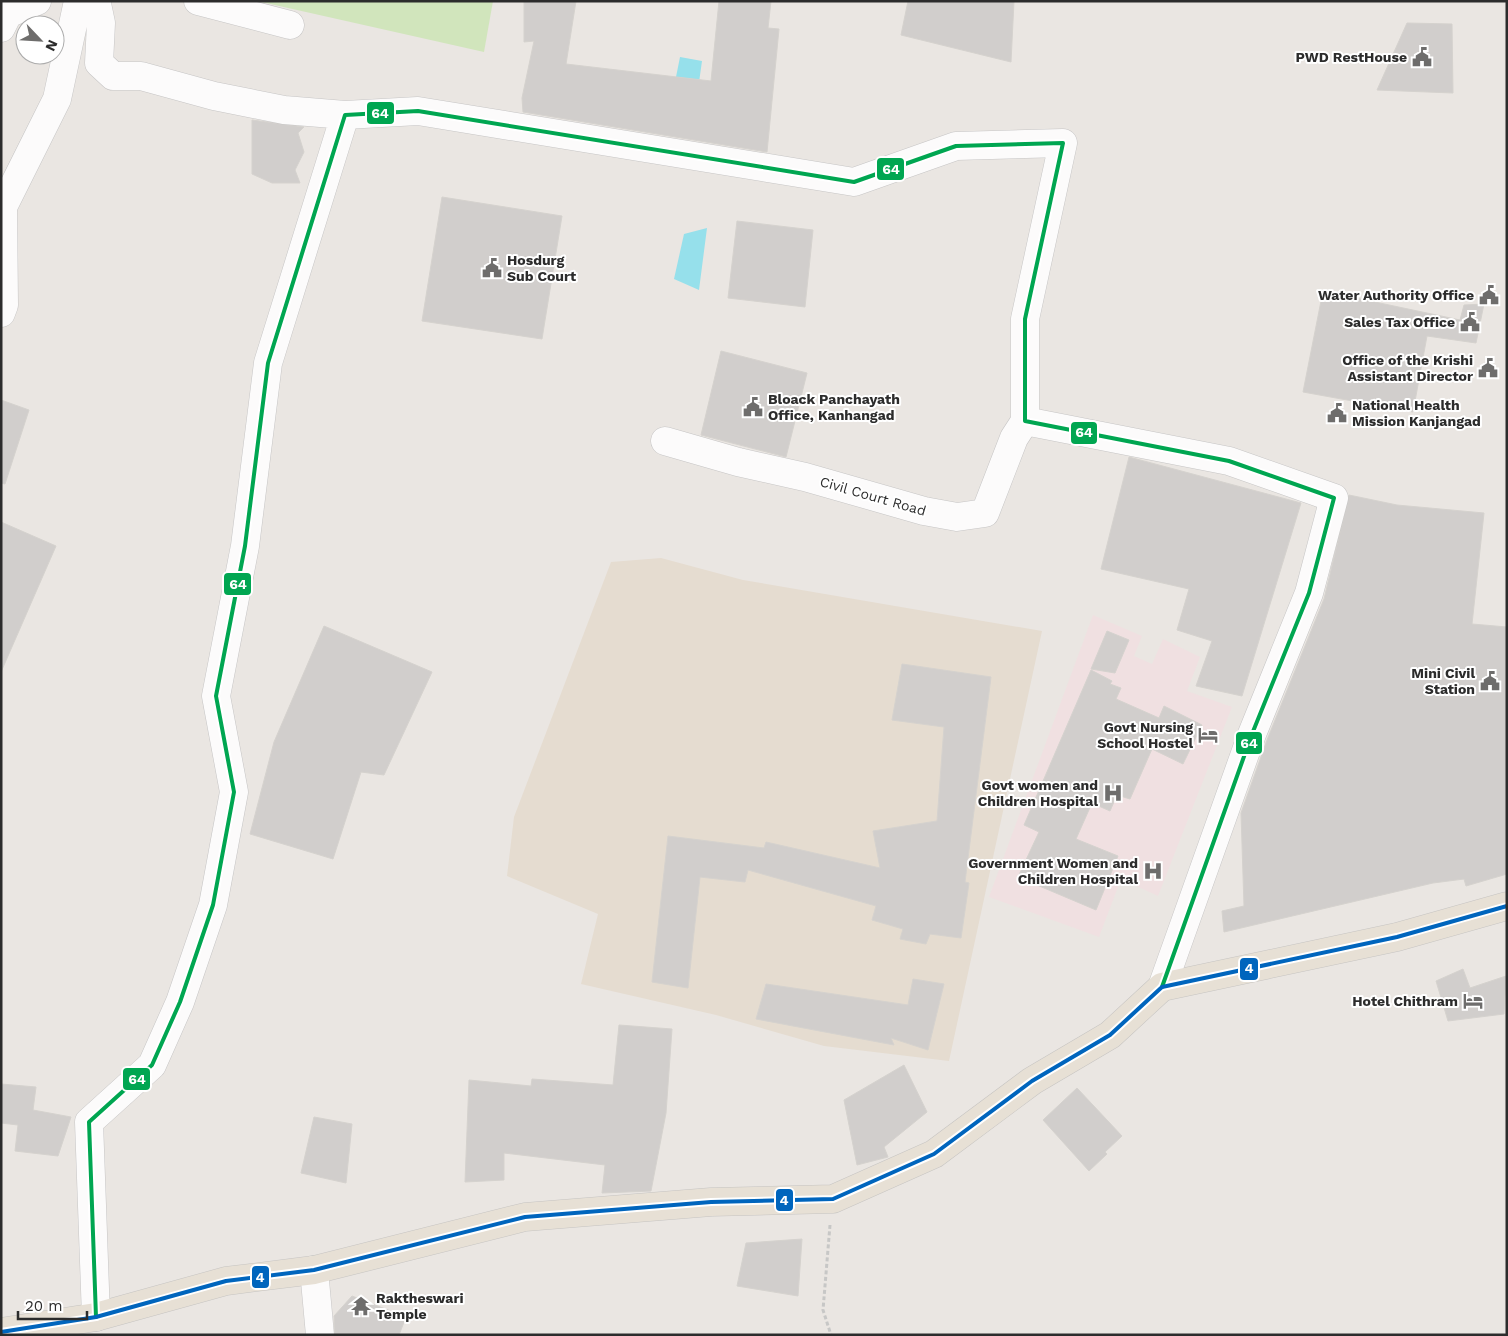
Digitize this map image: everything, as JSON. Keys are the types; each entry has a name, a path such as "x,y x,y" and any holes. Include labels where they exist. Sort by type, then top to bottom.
{"main road":[{"path":"1,1332 96,1318 226,1281 314,1270 525,1217 711,1202 833,1199 934,1154 1032,1081 1110,1035 1162,987 1397,937 1507,906"},
{"path":"1,1316 96,1318"}],"street":[{"path":"1,28 8,14 37,1"},
{"path":"1,313 4,305 3,207 57,98 78,1"},
{"path":"85,1 96,4 101,23 99,62 113,76 141,76 214,96 284,110 345,115 418,111 854,182 956,146 1063,143 1025,319 1025,421 1229,461 1334,498 1309,593 1252,734 1162,987"},
{"path":"198,1 290,25"},
{"path":"96,1318 89,1122 152,1065 180,1002 213,905 234,792 216,696 245,546 268,363 345,115"},
{"name":"Civil Court Road","path":"665,442 738,462 804,476 924,511 957,517 985,513 1014,438 1025,421"},
{"path":"314,1270 320,1335"}],"path":[{"path":"830,1335 823,1310 833,1199"}],"shaded area":[{"path":"661,558 743,580 1042,631 949,1061 824,1046 716,1015 581,984 598,914 507,876 514,817 611,562"},
{"name":"Govt women and Children Hospital","path":"1093,615 1142,636 1134,656 1152,664 1163,639 1200,657 1187,691 1232,707 1158,896 1121,879 1099,937 989,897"}],"green space":[{"path":"257,1 493,1 484,52"}],"water":[{"path":"680,57 702,61 693,125 667,122"},
{"path":"707,228 699,290 674,279 684,234"}],"building":[{"path":"524,1 576,1 566,64 711,81 719,1 771,1 768,28 779,29 767,152 523,112 522,98 534,41 524,42"},
{"path":"908,1 1014,1 1011,62 901,35"},
{"name":"PWD RestHouse","path":"1407,23 1452,24 1453,93 1377,90"},
{"path":"252,120 304,127 298,133 304,152 295,170 300,183 272,183 252,174"},
{"name":"Hosdurg Sub Court","path":"442,197 562,216 542,339 422,321"},
{"path":"737,221 813,230 805,307 728,298"},
{"path":"1323,291 1460,320 1464,305 1484,304 1476,343 1427,336 1413,412 1303,392"},
{"name":"Bloack Panchayath Office, Kanhangad","path":"721,351 807,373 786,457 701,435"},
{"path":"1,400 29,410 5,484 1,483"},
{"path":"1129,457 1301,503 1242,696 1196,686 1212,641 1177,630 1189,589 1101,569"},
{"path":"1349,495 1397,505 1484,513 1472,624 1507,627 1507,874 1466,886 1464,879 1433,883 1224,932 1222,911 1244,906 1241,813 1267,740 1324,599"},
{"path":"1,522 56,546 1,672"},
{"path":"324,626 432,672 384,775 361,772 333,859 250,834 274,742"},
{"path":"1107,631 1129,640 1115,673 1091,669"},
{"path":"902,664 991,677 965,882 969,883 961,938 930,934 926,944 900,939 903,929 872,920 876,906 748,870 745,882 700,877 688,988 652,982 668,836 764,848 766,842 880,868 873,831 937,821 944,727 892,720"},
{"path":"1091,670 1112,681 1110,684 1121,688 1116,699 1159,718 1164,706 1202,725 1183,764 1152,749 1130,799 1117,795 1110,811 1092,803 1076,839 1118,856 1096,910 1018,877 1039,832 1024,825"},
{"name":"Hotel Chithram","path":"1463,969 1470,988 1506,976 1504,1014 1448,1021 1436,981"},
{"path":"913,979 944,984 928,1050 891,1038 894,1045 756,1019 766,984 908,1005"},
{"path":"619,1025 672,1029 666,1113 651,1191 602,1193 605,1165 504,1153 504,1180 465,1182 469,1080 531,1086 532,1079 613,1085"},
{"path":"904,1065 927,1112 884,1147 888,1157 857,1165 844,1100"},
{"path":"1,1084 36,1087 33,1110 71,1117 58,1156 15,1151 18,1125 1,1123"},
{"path":"1077,1088 1122,1136 1089,1171 1043,1120"},
{"path":"314,1117 352,1124 346,1183 301,1173"},
{"path":"802,1239 798,1296 737,1286 746,1243"},
{"name":"Raktheswari Temple","path":"352,1296 406,1317 399,1335 335,1335 334,1316"}],"transit line":[{"name":"64","path":"96,1317 89,1122 152,1065 180,1002 213,905 234,792 216,696 245,546 268,363 345,115 418,111 854,182 956,146 1063,143 1025,319 1025,421 1229,461 1334,498 1309,593 1252,734 1162,987"},
{"name":"4","path":"1,1332 96,1317 226,1281 314,1270 525,1217 711,1202 833,1199 934,1154 1032,1081 1110,1035 1162,987 1397,937 1507,906"}],"place":[{"name":"PWD RestHouse","path":"1422,57"},
{"name":"Hosdurg Sub Court","path":"492,268"},
{"name":"Water Authority Office","path":"1489,295"},
{"name":"Sales Tax Office","path":"1470,322"},
{"name":"Office of the Krishi Assistant Director","path":"1488,368"},
{"name":"Bloack Panchayath Office, Kanhangad","path":"753,407"},
{"name":"National Health Mission Kanjangad","path":"1337,413"},
{"name":"Mini Civil Station","path":"1490,681"},
{"name":"Govt Nursing School Hostel","path":"1208,735"},
{"name":"Govt women and Children Hospital","path":"1113,793"},
{"name":"Government Women and Children Hospital","path":"1153,871"},
{"name":"Hotel Chithram","path":"1473,1001"},
{"name":"Raktheswari Temple","path":"361,1306"}]}
